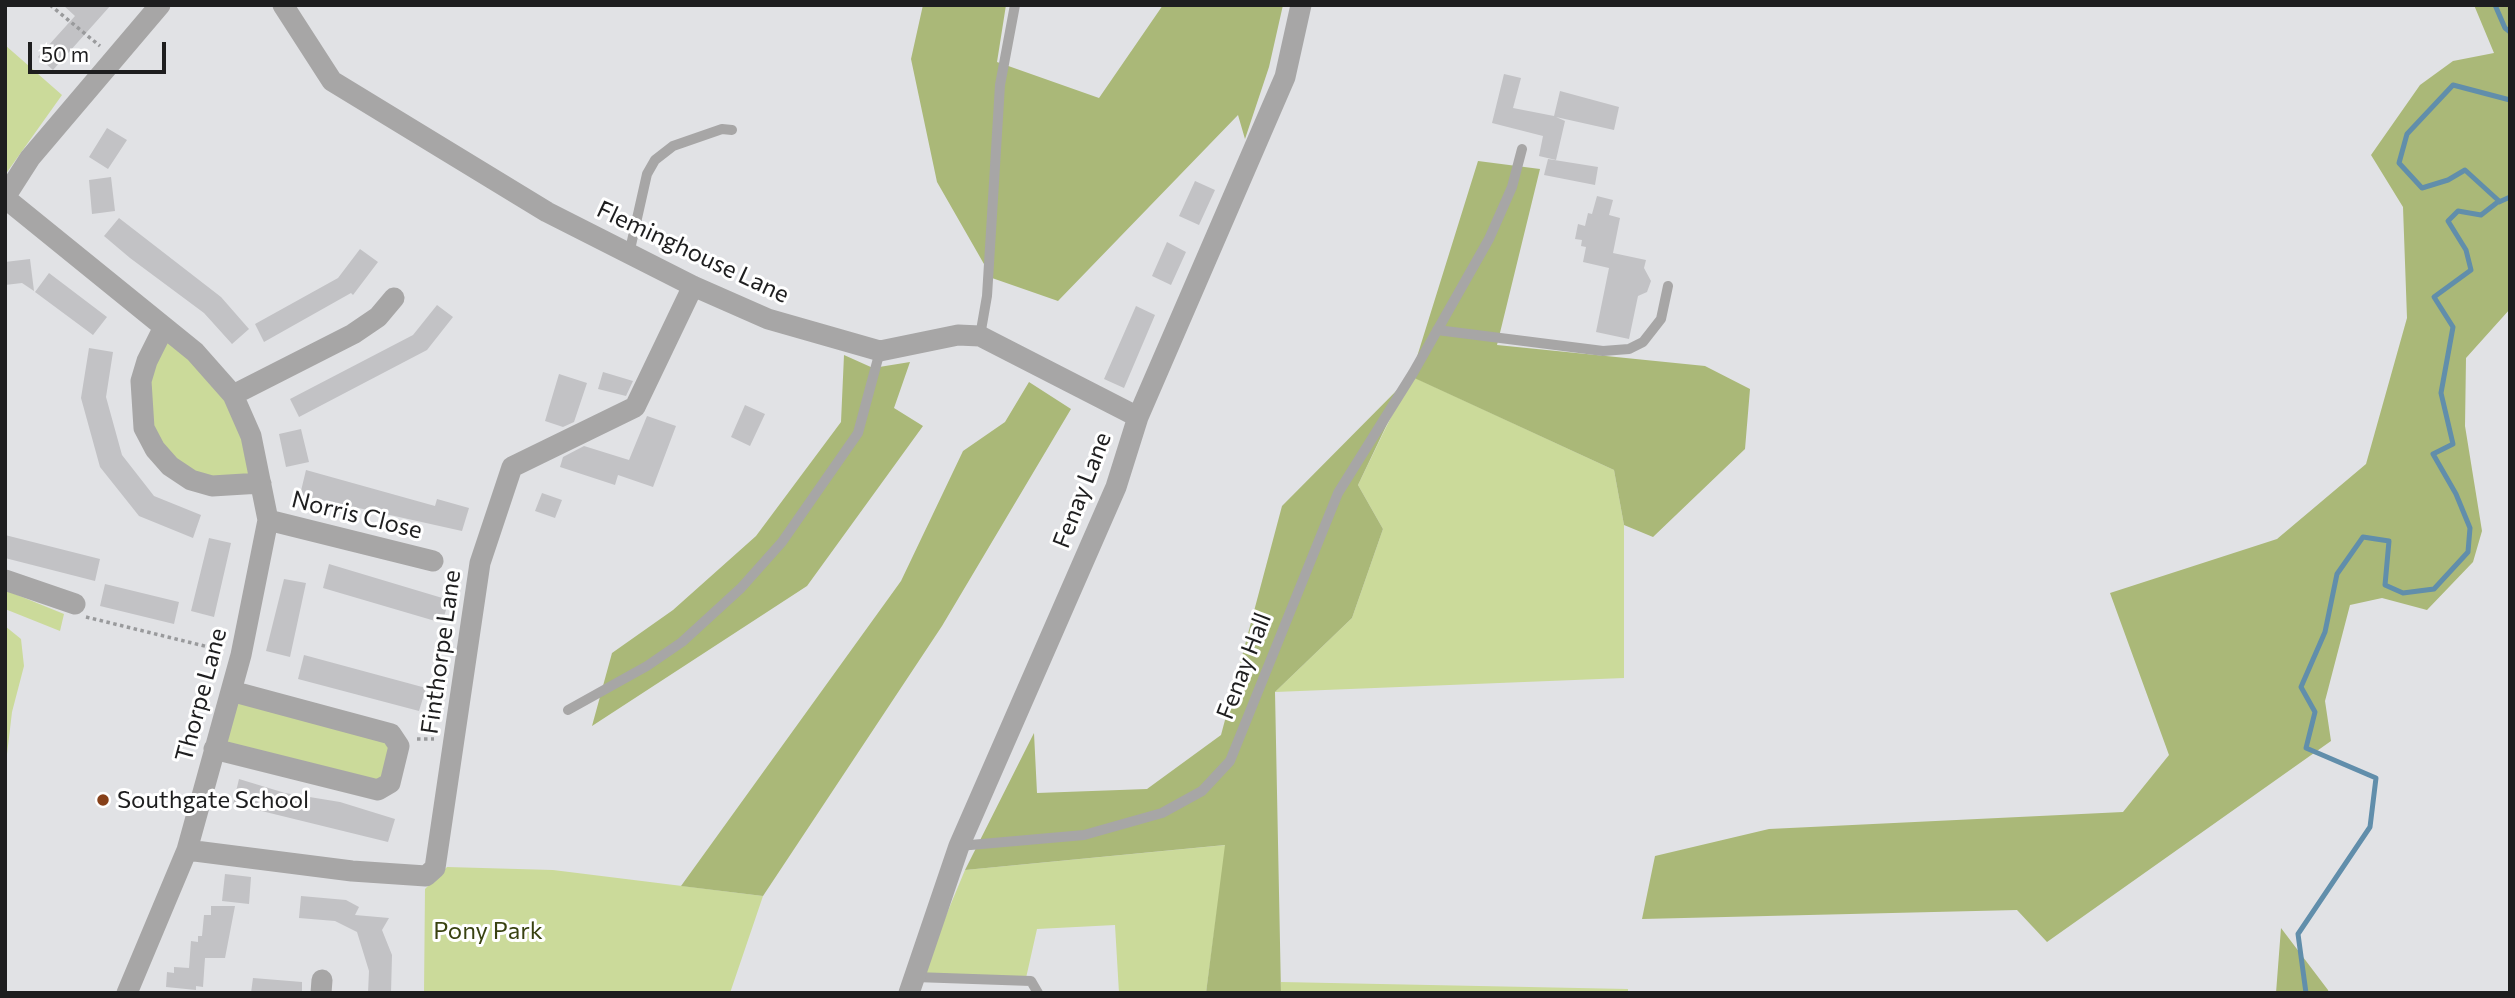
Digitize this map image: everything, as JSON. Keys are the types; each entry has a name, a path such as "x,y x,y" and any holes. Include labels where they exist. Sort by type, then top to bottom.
{"street":[{"path":"5,198 30,158 160,5"},
{"name":"Fleminghouse Lane","path":"283,5 332,81 547,212 693,286 768,319 880,351 958,335 980,336 1138,417"},
{"name":"Fenay Lane","path":"912,985 959,846 1116,487 1138,417 1285,77 1301,5"},
{"name":"Thorpe Lane","path":"5,198 195,352 233,395 251,436 268,520 240,655 187,850 127,993"},
{"name":"Finthorpe Lane","path":"187,850 426,876 435,868 480,563 512,467 635,407 693,286"},
{"path":"233,395 353,334 378,317 394,298"},
{"path":"164,327 147,361 141,381 144,428 155,449 170,466 191,480 212,486 261,483"},
{"name":"Norris Close","path":"268,520 433,561"},
{"path":"5,580 75,604"},
{"path":"214,749 378,790 390,783 399,746 391,734 231,691"}],"lane":[{"path":"980,336 987,296 1000,85 1015,5"},
{"path":"629,254 647,174 655,160 673,146 722,129 732,130"},
{"name":"Fenay Hall","path":"959,846 1084,835 1162,813 1202,791 1230,761 1338,493 1489,239 1512,187 1522,149"},
{"path":"1437,330 1603,351 1629,349 1643,342 1661,319 1668,286"},
{"path":"568,710 647,666 682,642 741,588 782,542 858,433 880,351"},
{"path":"912,985 1031,981 1038,993"}],"path":[{"path":"50,5 115,58"},
{"path":"75,604 86,617 240,655"},
{"path":"391,734 421,739 454,739"}],"green space":[{"path":"923,5 1006,5 997,62 1099,98 1163,5 1283,5 1269,67 1245,139 1238,115 1058,301 992,278 937,182 911,59"},
{"path":"2474,5 2510,5 2510,309 2466,358 2465,426 2482,531 2473,562 2427,610 2382,598 2350,605 2325,701 2331,741 2047,942 2017,910 1642,919 1655,856 1769,829 2123,812 2169,755 2110,593 2277,539 2366,464 2407,318 2403,207 2371,155 2420,85 2453,61 2494,53"},
{"path":"5,45 62,95 5,175"},
{"path":"1478,161 1540,169 1497,345 1705,366 1750,389 1745,449 1653,537 1624,525 1614,470 1411,376"},
{"path":"164,327 233,395 261,483 212,486 170,466 140,403"},
{"path":"844,355 873,368 910,362 894,408 923,426 807,586 592,726 612,653 673,610 756,536 841,422"},
{"path":"1411,376 1614,470 1624,525 1624,678 1275,692 1352,618 1383,529 1358,485"},
{"path":"1409,378 1358,485 1383,529 1352,618 1275,692 1281,993 1206,993 1225,845 965,870 1034,733 1037,793 1147,789 1221,735 1282,506"},
{"path":"1029,382 1071,409 942,626 763,896 681,886 901,581 963,451 1005,422"},
{"path":"5,590 64,614 60,631 5,609"},
{"path":"5,626 21,639 24,666 12,712 5,771"},
{"path":"231,691 391,734 390,783 214,749"},
{"path":"1226,845 1206,993 1119,993 1115,925 1037,929 1026,978 920,978 965,870"},
{"name":"Pony Park","path":"447,867 553,870 763,896 730,993 424,993 425,889"},
{"path":"2281,928 2328,990 2329,993 2276,993"},
{"path":"1281,982 1628,989 1628,993 1281,993"}],"building":[{"path":"63,5 111,5 53,70 38,57 75,16"},
{"path":"1504,74 1521,78 1513,108 1554,116 1560,91 1619,107 1614,130 1556,117 1565,121 1556,160 1539,156 1543,136 1492,123"},
{"path":"107,128 127,140 108,169 89,157"},
{"path":"1548,159 1598,167 1595,185 1544,175"},
{"path":"111,177 115,211 92,214 89,180"},
{"path":"1195,181 1215,190 1199,225 1179,216"},
{"path":"1597,196 1613,200 1609,215 1620,218 1613,253 1646,260 1644,268 1651,281 1647,292 1638,296 1629,339 1596,332 1609,268 1583,262 1586,247 1581,246 1582,240 1575,239 1578,224 1585,226"},
{"path":"119,218 221,297 249,329 232,344 204,313 104,236"},
{"path":"1167,242 1186,252 1171,285 1152,276"},
{"path":"360,249 378,262 353,295 351,293 264,342 255,324 338,278"},
{"path":"30,259 34,291 22,283 5,285 5,262"},
{"path":"49,273 107,317 93,335 35,292"},
{"path":"437,305 453,317 427,350 299,417 290,399 413,335"},
{"path":"1136,306 1155,315 1124,388 1104,379"},
{"path":"89,348 113,352 106,397 122,455 154,496 201,515 193,538 139,516 100,467 81,398"},
{"path":"603,372 633,381 626,396 598,389"},
{"path":"559,374 587,383 574,422 563,427 545,421"},
{"path":"745,405 765,414 750,446 731,437"},
{"path":"647,416 676,426 653,487 618,475 615,485 560,467 563,457 584,446 629,460"},
{"path":"301,429 309,462 286,467 279,434"},
{"path":"306,470 435,506 437,499 469,508 462,531 300,495"},
{"path":"542,493 562,500 555,518 535,511"},
{"path":"5,535 100,559 95,581 5,558"},
{"path":"209,538 231,543 214,617 191,611"},
{"path":"329,564 449,600 442,623 323,588"},
{"path":"284,579 306,583 290,657 266,651"},
{"path":"105,584 179,602 174,624 100,606"},
{"path":"304,655 426,688 419,711 298,679"},
{"path":"239,779 285,793 340,802 395,819 388,842 233,804"},
{"path":"225,874 251,877 249,904 222,901"},
{"path":"301,896 346,900 359,907 355,915 389,918 382,930 392,955 391,993 368,993 369,971 357,932 335,921 299,918"},
{"path":"211,906 235,906 225,958 205,958 203,987 196,986 196,990 166,987 167,972 174,973 174,967 189,968 191,941 198,942 198,936 202,936 204,915 211,915"},
{"path":"253,978 302,982 302,993 251,993"}],"waterway":[{"path":"2495,5 2505,28 2510,32"},
{"path":"2306,993 2298,934 2370,827 2376,778 2306,748 2315,712 2301,687 2325,632 2337,574 2363,537 2389,541 2385,585 2403,593 2434,589 2468,552 2470,528 2456,494 2433,454 2453,444 2441,393 2453,327 2434,297 2471,270 2466,250 2448,221 2458,211 2481,215 2499,201 2465,170 2448,180 2422,188 2399,163 2407,134 2453,85 2510,100"},
{"path":"2499,202 2510,197"}],"place":[{"name":"Southgate School","path":"103,800"}]}
